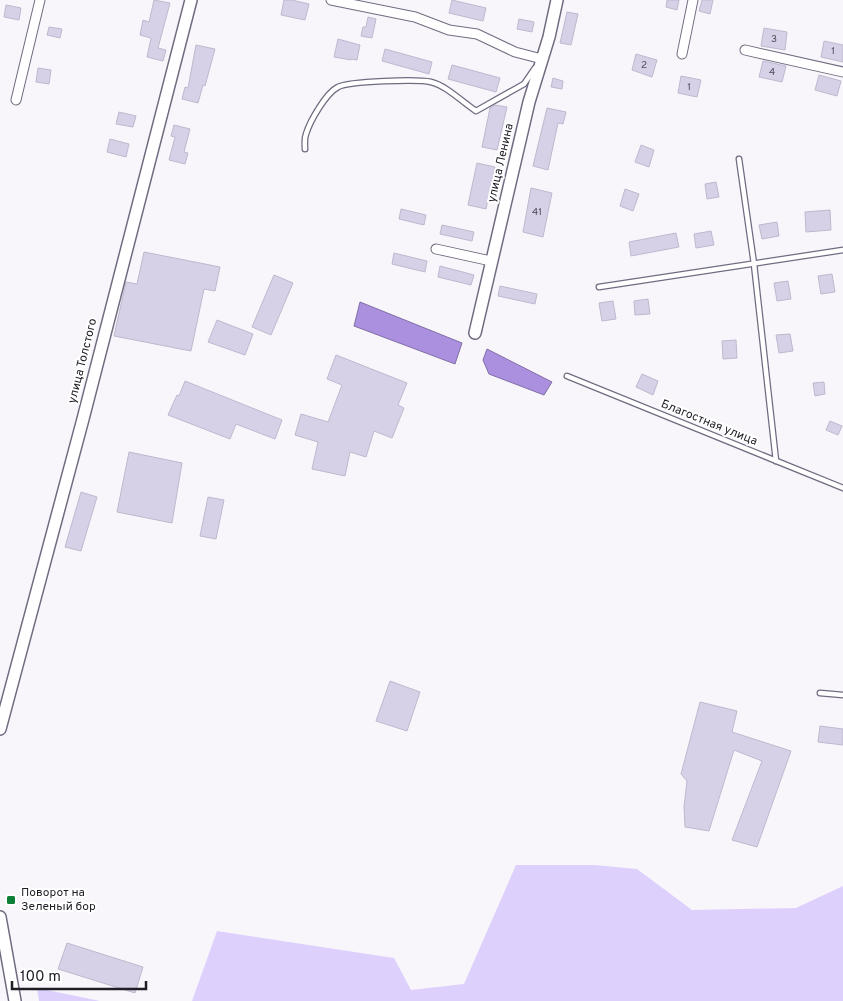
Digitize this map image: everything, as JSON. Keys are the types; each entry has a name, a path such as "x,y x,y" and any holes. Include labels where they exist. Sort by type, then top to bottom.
{"street":[{"path":"16,100 40,0"},
{"name":"улица Толстого","path":"0,728 191,0"},
{"path":"331,0 415,16 449,30 477,34 515,52 542,59"},
{"name":"улица Ленина","path":"475,333 529,102 549,37 557,0"},
{"path":"682,54 692,0"},
{"path":"745,50 843,72"},
{"path":"436,249 491,261"},
{"path":"0,917 15,1001"}],"lane":[{"path":"305,149 306,135 325,98 339,86 405,80 431,82 448,91 476,111 524,84 542,59"},
{"path":"739,159 754,264 776,461"},
{"path":"599,288 843,250"},
{"name":"Благостная улица","path":"567,376 843,488"},
{"path":"820,693 843,695"}],"shaded area":[{"path":"360,302 462,343 455,364 354,326"},
{"path":"487,349 552,382 544,395 489,374 483,360"},
{"path":"516,865 594,865 637,869 692,910 796,908 843,886 843,1001 192,1001 217,931 394,958 411,990 464,984"},
{"path":"37,988 100,1001 39,1001"}],"building":[{"path":"154,0 170,3 158,48 166,50 163,61 147,57 151,38 140,35 143,20 149,22"},
{"path":"284,0 309,4 305,20 281,15"},
{"path":"452,0 486,8 483,21 449,13"},
{"path":"667,0 679,0 677,10 666,7"},
{"path":"702,0 713,0 710,14 699,11"},
{"path":"6,5 21,8 19,20 4,17"},
{"path":"567,12 578,14 571,45 560,43"},
{"path":"368,17 376,19 372,38 361,36 363,27 366,27"},
{"path":"519,19 534,22 532,32 517,29"},
{"path":"49,27 62,29 60,38 47,35"},
{"path":"764,28 787,32 785,50 761,46"},
{"path":"338,39 360,45 357,60 334,57"},
{"path":"824,41 843,45 843,62 821,57"},
{"path":"196,45 215,49 205,86 203,85 198,103 182,99 185,87 188,88"},
{"path":"385,49 432,62 429,74 382,61"},
{"path":"636,54 657,60 652,77 632,70"},
{"path":"763,61 786,66 782,82 759,77"},
{"path":"452,65 500,78 496,92 448,79"},
{"path":"38,68 51,70 49,84 36,82"},
{"path":"819,75 841,81 837,96 815,90"},
{"path":"681,76 701,80 697,97 678,93"},
{"path":"553,78 563,81 562,89 551,87"},
{"path":"495,105 507,107 497,150 482,147 490,108"},
{"path":"547,108 566,112 563,124 558,123 548,170 533,166"},
{"path":"119,112 136,116 133,127 116,124"},
{"path":"174,125 190,129 184,152 188,153 185,164 169,160 175,137 171,136"},
{"path":"110,139 129,144 126,157 107,152"},
{"path":"641,145 654,150 649,167 635,162"},
{"path":"477,163 495,167 486,209 468,205"},
{"path":"716,182 719,197 707,199 705,184"},
{"path":"531,188 552,193 543,237 523,232"},
{"path":"625,189 639,194 633,211 620,206"},
{"path":"401,209 426,215 424,225 399,219"},
{"path":"830,210 831,230 806,232 805,212"},
{"path":"777,222 779,236 762,239 759,225"},
{"path":"442,225 474,232 472,241 440,234"},
{"path":"711,231 714,245 696,248 694,234"},
{"path":"676,233 679,247 631,256 629,242"},
{"path":"144,252 220,267 215,291 204,289 191,351 114,336 126,282 137,284"},
{"path":"394,253 427,261 425,272 392,264"},
{"path":"440,266 474,275 471,285 438,277"},
{"path":"832,274 835,292 821,294 818,276"},
{"path":"274,275 293,283 271,335 252,327"},
{"path":"788,281 791,299 777,301 774,283"},
{"path":"500,286 537,294 535,304 498,296"},
{"path":"648,299 650,314 635,315 634,301"},
{"path":"613,301 616,319 602,321 599,303"},
{"path":"217,320 253,334 245,355 208,342"},
{"path":"790,334 793,351 779,353 776,335"},
{"path":"736,340 737,358 723,359 722,341"},
{"path":"336,355 407,383 398,405 404,408 392,438 374,431 366,457 350,452 345,476 312,469 318,442 295,435 301,414 328,422 342,385 327,379"},
{"path":"642,374 658,381 653,395 636,387"},
{"path":"185,381 282,420 275,439 236,424 230,439 168,415"},
{"path":"824,382 825,394 815,396 813,383"},
{"path":"830,421 842,426 838,435 826,430"},
{"path":"129,452 182,463 172,523 117,512"},
{"path":"81,492 97,497 81,551 65,547"},
{"path":"208,497 224,500 216,539 200,536"},
{"path":"390,681 420,692 407,731 376,721"},
{"path":"700,702 737,711 732,732 791,751 757,847 732,840 762,761 734,750 709,831 685,827 684,807 687,781 681,774"},
{"path":"820,726 843,729 843,745 818,742"},
{"path":"67,943 143,967 135,993 58,969"}],"place":[{"name":"Поворот на Зеленый бор","path":"11,900"}]}
